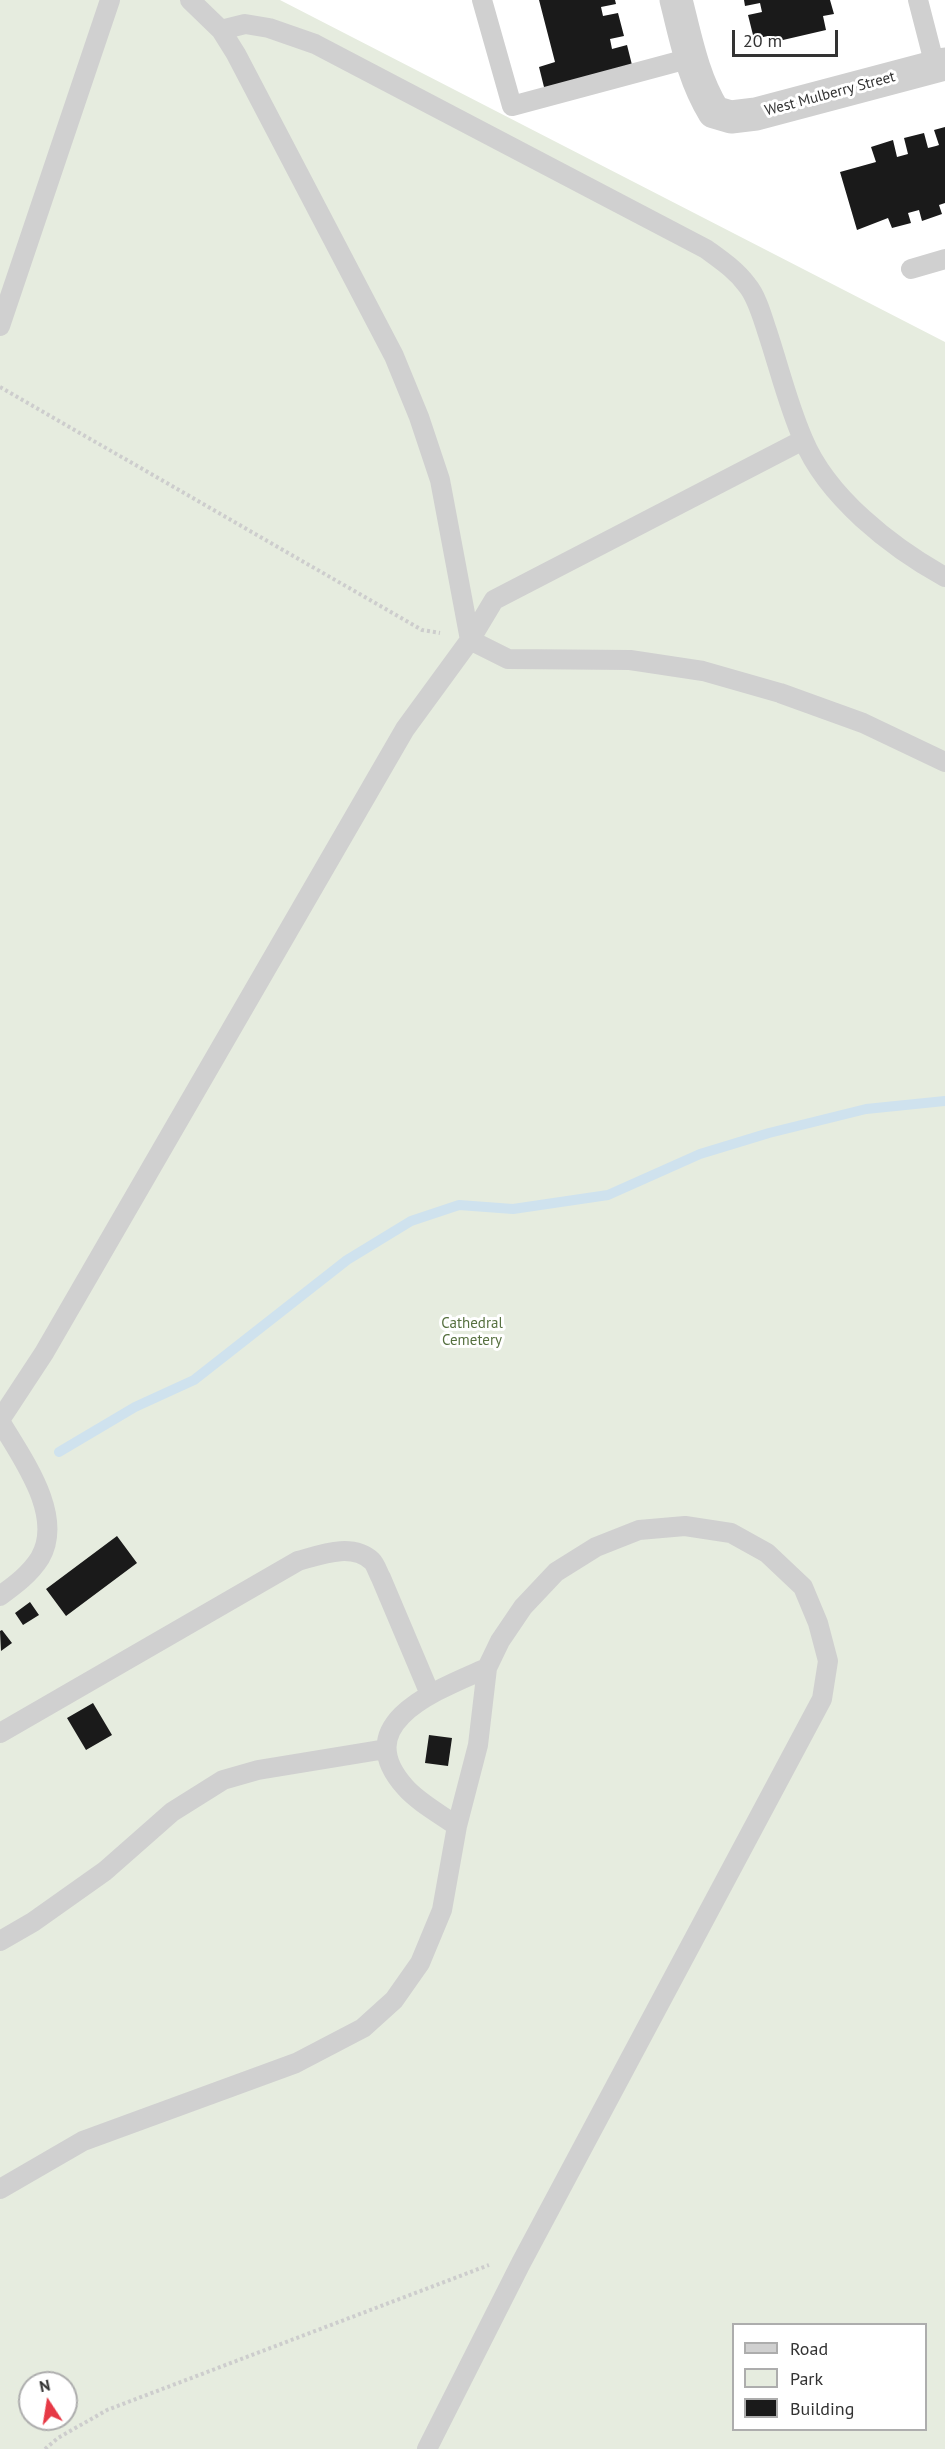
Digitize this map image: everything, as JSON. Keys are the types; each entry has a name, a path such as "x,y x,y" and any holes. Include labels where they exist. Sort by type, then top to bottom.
{"street":[{"path":"676,0 691,58"},
{"name":"West Mulberry Street","path":"691,58 696,76 714,112 731,117 756,114 940,65"}],"lane":[{"path":"0,326 110,0"},
{"path":"190,0 221,30 384,336 407,387 440,480 470,640"},
{"path":"482,0 512,106 691,58"},
{"path":"918,0 940,65"},
{"path":"221,30 245,24 315,44 706,249 735,271 749,286 761,312 803,440 821,473 847,504 894,542 945,577"},
{"path":"911,269 945,260"},
{"path":"0,1596 21,1580 41,1556 49,1527 41,1493 0,1420 44,1353 405,729 470,640 494,600 803,440"},
{"path":"470,640 508,659 630,660 703,671 780,693 863,723 945,762"},
{"path":"0,2190 83,2141 296,2063 363,2028 394,2000 420,1963 442,1910 457,1826 478,1745 487,1668 500,1641 523,1607 555,1572 596,1547 639,1530 685,1526 731,1533 767,1554 803,1587 818,1623 828,1662 822,1699 521,2263 427,2449"},
{"path":"0,1733 298,1562 328,1552 354,1551 372,1561 430,1694"},
{"path":"457,1826 406,1788 393,1771 386,1749 389,1731 406,1710 430,1694 487,1668"},
{"path":"0,1941 33,1922 105,1870 172,1812 223,1780 258,1770 386,1749"}],"path":[{"path":"0,387 422,630 470,640"},
{"path":"45,2449 58,2438 118,2406 498,2261 521,2263"}],"green space":[{"name":"Cathedral Cemetery","path":"0,0 280,0 945,342 945,2449 0,2449"}],"building":[{"path":"539,0 615,0 616,4 601,7 603,16 618,13 624,36 610,39 612,49 627,45 633,69 545,91 539,67 555,62"},
{"path":"744,0 830,0 834,14 823,16 826,30 770,43 768,36 754,39 748,15 762,12 760,3 745,6"},
{"path":"945,127 945,203 939,205 942,214 922,221 919,210 908,213 911,223 892,228 888,218 857,230 840,172 876,162 871,147 893,140 897,157 908,154 904,138 924,133 928,148 939,145 934,130"},
{"path":"117,1536 137,1563 66,1616 46,1589"},
{"path":"30,1602 39,1615 23,1625 15,1613"},
{"path":"2,1630 12,1643 1,1651 0,1631"},
{"path":"93,1703 112,1735 86,1750 67,1718"},
{"path":"429,1735 452,1738 448,1766 425,1763"}],"waterway":[{"path":"59,1452 135,1407 194,1380 347,1260 411,1221 459,1205 513,1209 608,1195 700,1154 769,1133 866,1109 945,1101"}]}
